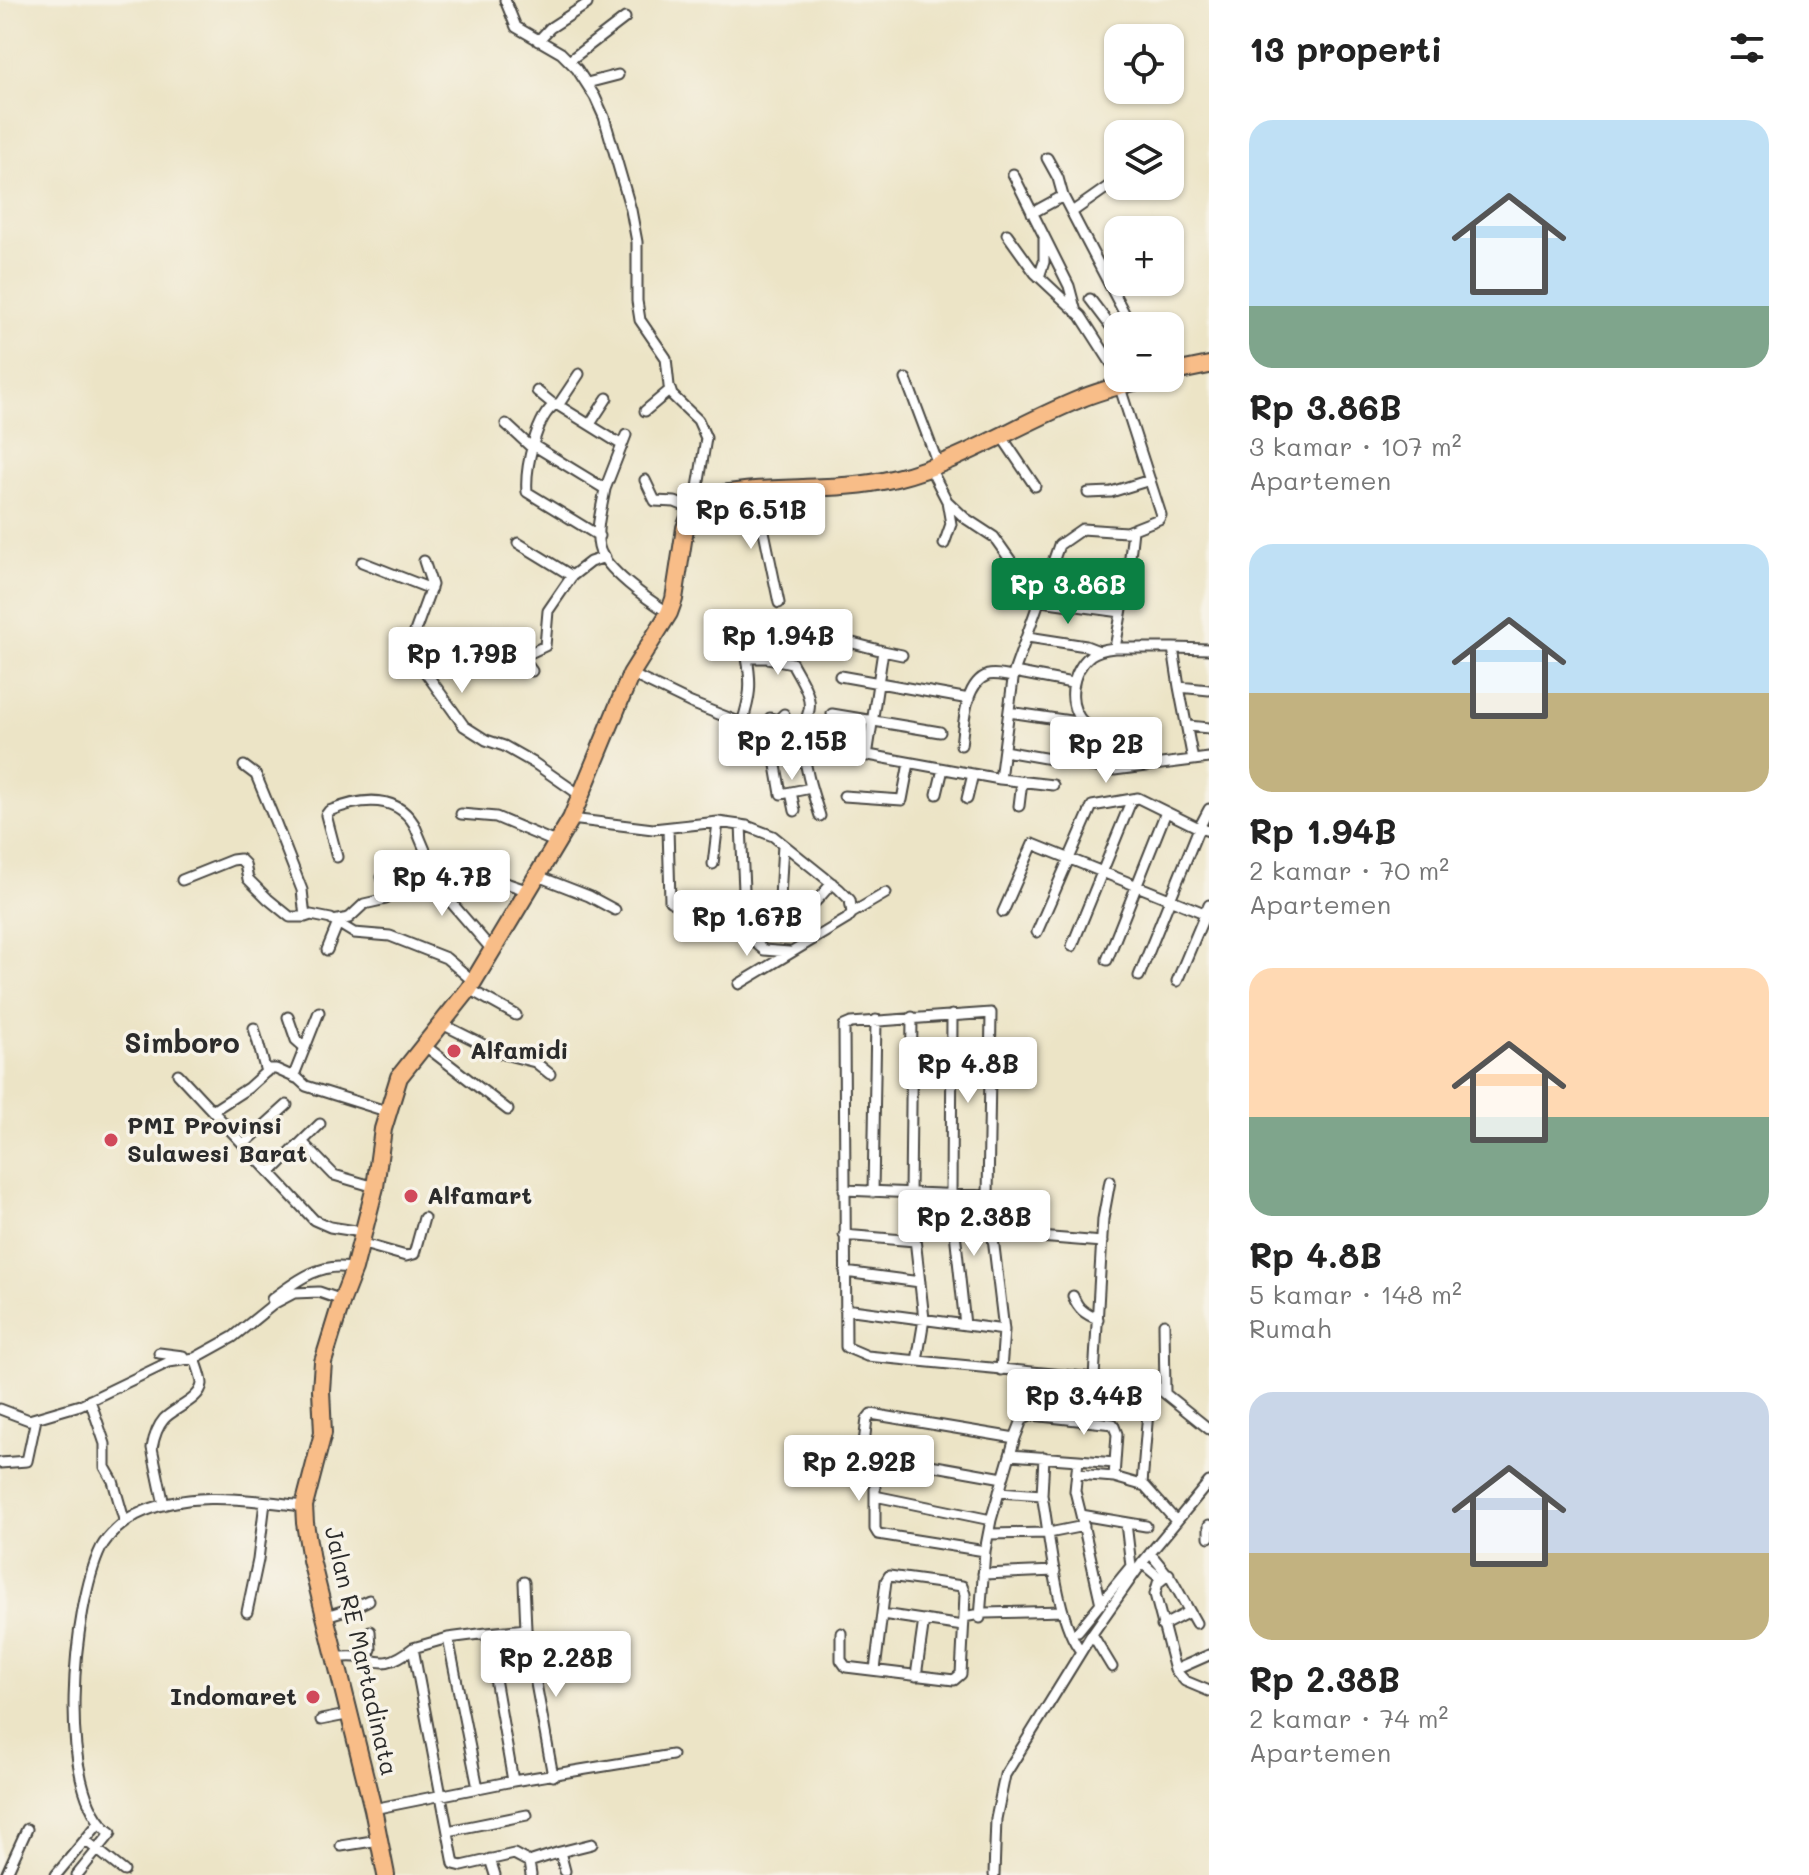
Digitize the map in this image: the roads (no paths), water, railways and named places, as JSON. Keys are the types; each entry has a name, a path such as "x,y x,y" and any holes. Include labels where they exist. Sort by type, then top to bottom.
{"highway":[{"path":"1184,370 1209,365"},
{"path":"694,504 750,490 881,481 934,466 1104,390"},
{"name":"Jalan RE Martadinata","path":"386,1875 351,1714 311,1560 304,1506 323,1433 323,1362 354,1269 375,1187 383,1129 399,1077 471,985 571,819 631,674 669,613 674,599 682,540 694,504"}],"street":[{"path":"505,0 516,27 548,44 569,61 587,83 604,117 637,242 637,311 668,362 670,390 676,400 698,420 706,438 694,504 655,501 645,480"},
{"path":"538,41 550,28 587,4"},
{"path":"569,61 625,18"},
{"path":"587,83 618,75"},
{"path":"1047,158 1063,196 1124,312"},
{"path":"1013,174 1074,297 1076,312"},
{"path":"1072,212 1104,190"},
{"path":"1032,213 1063,196"},
{"path":"1007,234 1039,277 1076,312 1104,350"},
{"path":"1039,277 1044,262 1044,236"},
{"path":"1090,299 1104,318"},
{"path":"579,374 547,411 532,447 527,492 599,536"},
{"path":"906,379 947,501 951,524 944,544"},
{"path":"645,411 670,390"},
{"path":"537,391 590,424 624,440 605,489 600,550 626,582 669,613"},
{"path":"1000,779 1013,675 1059,545 1079,530 1119,533 1160,517 1130,392"},
{"path":"590,424 607,398"},
{"path":"506,424 532,447 605,489"},
{"path":"1002,437 1035,486"},
{"path":"1088,493 1111,492 1150,480"},
{"path":"750,490 753,504 761,517 779,603"},
{"path":"947,501 965,518 994,537 1016,568"},
{"path":"1115,648 1133,530"},
{"path":"518,543 572,576"},
{"path":"532,671 524,660 526,655 545,646 548,611 572,576 586,564 605,557"},
{"path":"424,561 431,577 431,589 417,622 412,647 418,662 464,726 477,736 514,751 580,795"},
{"path":"362,562 431,589"},
{"path":"1054,564 1128,575"},
{"path":"1041,601 1121,612"},
{"path":"1028,637 1099,651"},
{"path":"849,642 902,655"},
{"path":"1084,723 1074,701 1072,683 1088,658 1099,651 1115,648 1209,649"},
{"path":"1173,648 1193,760"},
{"path":"867,756 883,651"},
{"path":"742,723 750,699 751,677 747,658 792,663 806,689 809,708 802,739 820,816"},
{"path":"631,674 762,730 771,737 781,794 811,788"},
{"path":"961,745 969,699 976,684 985,676 1013,675 1072,683"},
{"path":"840,676 969,699"},
{"path":"1179,687 1209,690"},
{"path":"1009,712 1084,723 1117,746 1114,770"},
{"path":"762,730 770,718 778,720 784,714"},
{"path":"832,714 940,732"},
{"path":"1188,726 1209,728"},
{"path":"841,750 1000,779 1053,785"},
{"path":"1004,751 1114,770 1209,758"},
{"path":"844,796 902,800 909,763"},
{"path":"244,766 256,775 275,821 302,890 305,917"},
{"path":"937,794 943,769"},
{"path":"967,799 973,774"},
{"path":"1019,806 1022,781"},
{"path":"791,792 795,811"},
{"path":"1037,932 1092,806 1138,798 1204,830"},
{"path":"1072,946 1132,799"},
{"path":"337,857 326,815 329,811 363,801 383,800 409,815 443,893 493,951"},
{"path":"1139,976 1170,898 1204,830 1209,809"},
{"path":"1107,960 1166,812"},
{"path":"461,814 496,817 555,842"},
{"path":"571,819 623,827 668,828 718,822 764,830 832,883 850,900 852,913"},
{"path":"713,864 718,822"},
{"path":"722,914 733,907 744,890 741,825"},
{"path":"668,828 670,901 681,907 722,914 764,950 792,952"},
{"path":"783,844 779,916 801,914 832,883"},
{"path":"1003,912 1033,844 1208,911 1177,981"},
{"path":"182,880 240,859 245,864 248,879 290,917 311,915 336,922 354,933 390,936 446,958 471,985 516,1015"},
{"path":"432,862 589,896 615,910"},
{"path":"336,922 349,918 364,904 386,899 382,877"},
{"path":"739,984 886,893"},
{"path":"327,950 336,922"},
{"path":"296,1078 294,1075 319,1012"},
{"path":"1001,1370 1004,1330 988,1196 991,1013 860,1020 844,1026 846,1347 867,1356 1022,1373 1094,1378 1150,1387 1165,1393 1209,1429"},
{"path":"952,1015 951,1195 965,1325"},
{"path":"288,1017 296,1040 305,1048"},
{"path":"912,1017 910,1194 924,1319 917,1361"},
{"path":"873,1192 876,1020"},
{"path":"442,1024 500,1053 535,1062 550,1074"},
{"path":"254,1028 266,1072"},
{"path":"424,1045 508,1110"},
{"path":"214,1110 273,1068 306,1086 389,1112"},
{"path":"178,1074 318,1223 406,1256 414,1254 424,1218"},
{"path":"244,1144 287,1105"},
{"path":"271,1172 320,1124"},
{"path":"302,1142 334,1175 375,1187"},
{"path":"1094,1378 1102,1242 1110,1181"},
{"path":"844,1190 988,1196"},
{"path":"844,1235 915,1241"},
{"path":"1027,1236 1102,1242"},
{"path":"171,1359 195,1358 232,1335 313,1272 338,1266 354,1269"},
{"path":"845,1272 920,1282"},
{"path":"286,1293 319,1292 342,1300"},
{"path":"1073,1296 1085,1314 1098,1319"},
{"path":"845,1309 1004,1330"},
{"path":"1164,1324 1165,1393"},
{"path":"0,1409 24,1420 36,1419 90,1400 171,1359 199,1352 232,1335"},
{"path":"164,1505 153,1441 164,1419 197,1394 202,1380 195,1358"},
{"path":"841,1633 843,1665 916,1676 959,1678 983,1574 991,1520 1022,1420 1022,1373"},
{"path":"1142,1484 1150,1387"},
{"path":"90,1400 105,1444 105,1467 113,1481 125,1523"},
{"path":"861,1467 867,1419 875,1413 1015,1438"},
{"path":"1022,1420 1032,1415 1113,1424 1117,1434 1114,1477"},
{"path":"0,1463 27,1461 36,1419"},
{"path":"863,1453 1003,1478"},
{"path":"1010,1455 1115,1463"},
{"path":"1044,1457 1042,1495 1064,1613 1074,1629 1090,1638 1112,1667"},
{"path":"1078,1460 1075,1491 1101,1604"},
{"path":"1077,1474 1114,1477 1142,1484 1161,1501 1176,1521"},
{"path":"875,1477 875,1529 878,1534 985,1551"},
{"path":"994,1875 996,1819 1005,1775 1081,1651 1142,1563 1208,1486"},
{"path":"999,1492 1042,1495"},
{"path":"875,1496 991,1520"},
{"path":"77,1875 111,1833 99,1823 78,1768 72,1697 87,1590 101,1548 136,1515 164,1505 212,1498 304,1506"},
{"path":"247,1612 258,1560 265,1502"},
{"path":"1081,1515 1146,1526"},
{"path":"1081,1651 1072,1640 1074,1629 1101,1604 1131,1565 1126,1523"},
{"path":"1209,1525 1209,1535"},
{"path":"989,1534 1049,1533 1084,1526"},
{"path":"1150,1553 1196,1623"},
{"path":"1142,1563 1165,1576"},
{"path":"983,1574 1055,1571"},
{"path":"875,1670 886,1581 892,1576 962,1586 972,1618"},
{"path":"1165,1576 1155,1594 1175,1670 1185,1681 1209,1691"},
{"path":"524,1582 526,1629 553,1776"},
{"path":"326,1616 369,1600"},
{"path":"1162,1626 1189,1612"},
{"path":"882,1614 924,1620 1064,1613"},
{"path":"916,1676 924,1620"},
{"path":"337,1658 357,1655 375,1662 395,1661 413,1648 448,1638 526,1629"},
{"path":"366,1659 371,1649 370,1631"},
{"path":"487,1633 513,1781"},
{"path":"448,1638 478,1788"},
{"path":"413,1648 456,1865 514,1854 529,1862 592,1844"},
{"path":"1175,1670 1209,1655"},
{"path":"321,1720 351,1714"},
{"path":"373,1809 513,1781 672,1755"},
{"path":"448,1831 527,1815"},
{"path":"56,1875 99,1823"},
{"path":"6,1875 27,1829"},
{"path":"85,1840 124,1871"},
{"path":"341,1846 379,1840"},
{"path":"560,1852 565,1871"},
{"path":"490,1859 495,1875"},
{"path":"529,1862 531,1875"}],"place":[{"name":"Alfamidi","path":"454,1051"},
{"name":"PMI Provinsi Sulawesi Barat","path":"111,1140"},
{"name":"Alfamart","path":"411,1196"},
{"name":"Indomaret","path":"313,1697"}],"district":[{"name":"Simboro","path":"182,1043"}]}
